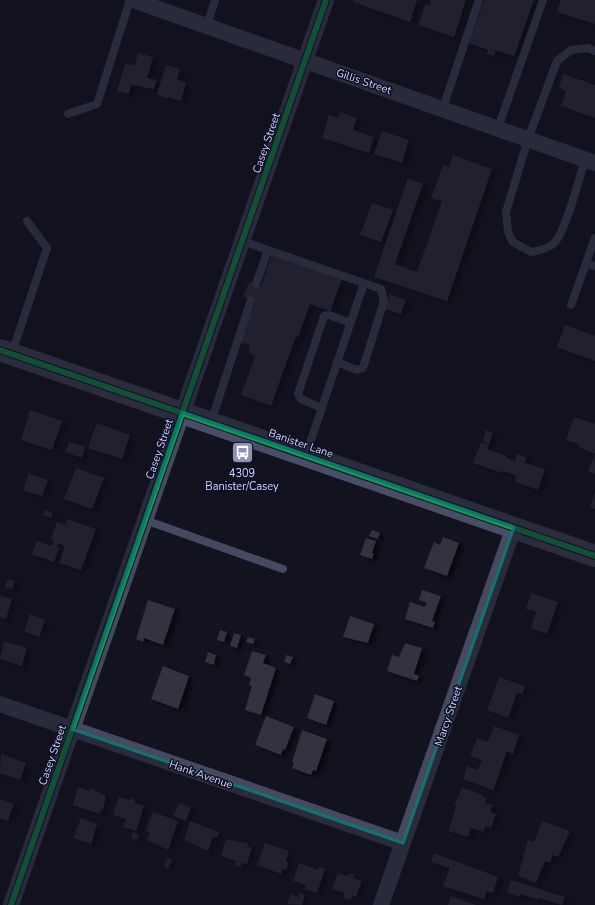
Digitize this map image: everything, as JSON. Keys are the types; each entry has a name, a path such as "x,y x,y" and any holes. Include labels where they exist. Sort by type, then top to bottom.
{"street":[{"name":"Casey Street","path":"11,905 326,0"},
{"name":"Gillis Street","path":"143,2 206,26 443,108 528,140 590,161"},
{"name":"Banister Lane","path":"6,352 595,556"},
{"name":"Marcy Street","path":"382,905 514,527"},
{"name":"Hank Avenue","path":"0,704 403,843"}],"lane":[{"path":"68,114 97,104 130,0"},
{"path":"206,26 215,0"},
{"path":"443,108 479,0"},
{"path":"498,128 543,0"},
{"path":"590,161 558,238 554,243 540,250 531,252 513,242 508,232 506,212 528,140 557,61 571,50 588,48 595,51"},
{"path":"6,352 48,248 27,221"},
{"path":"571,305 595,238"},
{"path":"242,241 381,289 384,301 363,368 357,370 337,362"},
{"path":"256,284 268,250"},
{"path":"586,264 595,266"},
{"path":"306,455 364,283"},
{"path":"210,422 251,300"},
{"path":"322,408 301,399 298,394 324,316 329,315 351,323"},
{"path":"144,520 283,569"}],"highlighted area":[{"path":"182,412 514,527 403,843 72,729"}],"building":[{"path":"354,0 417,0 410,22 353,2"},
{"path":"431,0 466,0 454,37 418,25 425,4 429,6"},
{"path":"484,0 534,0 514,56 496,50 494,56 487,54 488,50 469,43"},
{"path":"561,0 595,0 595,24 557,12"},
{"path":"138,53 153,57 147,78 157,80 154,89 131,85 129,94 117,91 125,64 135,65"},
{"path":"166,65 180,69 177,79 186,83 181,101 168,97 167,99 157,94"},
{"path":"563,74 595,85 595,118 561,106 566,91 559,88"},
{"path":"340,112 357,118 353,130 374,137 369,153 322,138 329,115 338,118"},
{"path":"382,131 409,140 402,163 374,154"},
{"path":"453,155 492,169 447,301 374,277 408,178 423,184 395,264 417,272 442,201 431,198 443,165 449,167"},
{"path":"372,203 393,210 381,242 360,235"},
{"path":"272,254 342,279 330,311 310,304 298,337 296,336 271,406 241,395 255,357 249,352 249,345 240,342 255,302 243,297 249,282 261,286"},
{"path":"390,294 406,300 401,314 385,309"},
{"path":"565,325 595,336 595,361 557,347"},
{"path":"30,410 62,421 52,450 21,440"},
{"path":"574,417 595,424 595,454 578,447 579,444 566,440"},
{"path":"97,423 130,435 122,459 88,448"},
{"path":"486,430 493,433 489,444 483,441"},
{"path":"69,442 85,447 82,458 65,452"},
{"path":"481,442 489,445 487,449 507,456 506,458 515,461 517,454 527,458 525,463 545,469 538,490 516,482 515,475 503,471 502,473 473,463"},
{"path":"595,454 595,474 588,471"},
{"path":"76,468 104,478 92,509 64,499"},
{"path":"29,473 48,480 42,496 23,490"},
{"path":"595,492 595,509 590,507"},
{"path":"45,510 53,513 51,518 43,515"},
{"path":"67,519 96,529 81,570 59,563 65,546 58,543 56,547 59,548 54,562 32,554 37,541 52,546 54,540 51,539 57,522 65,525"},
{"path":"372,530 380,533 378,539 369,536"},
{"path":"443,537 459,543 447,576 424,568 434,542 440,545"},
{"path":"366,538 376,541 372,553 374,553 372,559 360,555"},
{"path":"8,579 15,581 12,589 5,587"},
{"path":"422,590 441,596 432,621 435,622 433,628 405,619 410,602 425,607 427,603 419,600"},
{"path":"531,593 558,602 547,634 531,628 536,612 526,609"},
{"path":"0,596 12,599 6,619 0,617"},
{"path":"148,600 175,609 163,645 144,638 143,642 136,639"},
{"path":"30,614 45,620 39,637 24,631"},
{"path":"350,616 374,624 368,643 343,637"},
{"path":"220,630 227,632 224,642 217,640"},
{"path":"234,633 241,635 237,648 230,646"},
{"path":"248,637 255,639 253,644 246,642"},
{"path":"4,641 27,648 22,666 0,659"},
{"path":"405,643 422,648 414,674 419,676 417,681 387,671 392,655 399,657"},
{"path":"252,651 266,655 263,663 276,668 261,715 245,710 252,686 249,685 251,678 244,675"},
{"path":"208,652 216,655 214,665 205,662"},
{"path":"286,655 293,657 290,664 284,662"},
{"path":"163,666 189,676 178,709 151,699"},
{"path":"499,677 525,686 522,695 517,693 508,718 487,710"},
{"path":"315,694 334,701 326,725 307,718"},
{"path":"266,716 294,727 285,750 283,749 281,755 255,745"},
{"path":"494,726 519,735 513,754 507,751 493,790 463,779 467,766 478,770 482,760 470,756 477,738 488,742"},
{"path":"302,730 327,739 316,771 313,770 311,775 292,768 294,762 292,762"},
{"path":"1,754 26,763 20,780 0,773"},
{"path":"78,787 89,791 90,788 106,796 103,810 101,810 100,814 73,805"},
{"path":"462,788 481,794 480,795 487,798 485,803 493,805 490,812 496,814 491,828 485,826 484,832 471,828 468,837 448,831 456,807 454,806"},
{"path":"119,797 130,800 130,798 135,800 135,803 144,806 136,831 123,827 126,819 113,815"},
{"path":"0,799 14,804 8,821 0,818"},
{"path":"179,803 191,807 186,821 173,816"},
{"path":"153,812 178,821 168,850 147,840 150,832 146,831"},
{"path":"81,818 97,824 91,844 73,838"},
{"path":"190,821 219,832 217,838 213,837 208,851 184,840"},
{"path":"542,821 570,831 558,857 553,855 550,863 545,861 536,883 518,876 528,840 534,842"},
{"path":"133,832 139,835 137,840 131,838"},
{"path":"226,839 248,843 247,846 252,848 247,864 242,863 240,867 234,865 236,861 221,856"},
{"path":"265,843 289,851 286,861 289,862 286,870 283,869 281,874 257,865"},
{"path":"434,853 498,877 493,893 487,891 484,899 443,886 450,868 431,862"},
{"path":"167,858 172,860 168,869 164,867"},
{"path":"299,863 318,870 319,867 325,869 317,893 304,889 306,885 293,881"},
{"path":"338,873 348,876 349,873 354,875 353,878 362,881 356,897 352,896 351,900 343,898 345,893 332,889"},
{"path":"511,880 565,897 562,905 539,898 538,900 521,894 520,897 507,893"},
{"path":"299,892 305,895 302,905 287,904 291,894 298,897"},
{"path":"451,896 476,905 448,905"}],"cycle path":[{"path":"11,905 326,0"},
{"path":"0,350 595,556"}],"place":[{"name":"4309 Banister/Casey","path":"242,453"}]}
